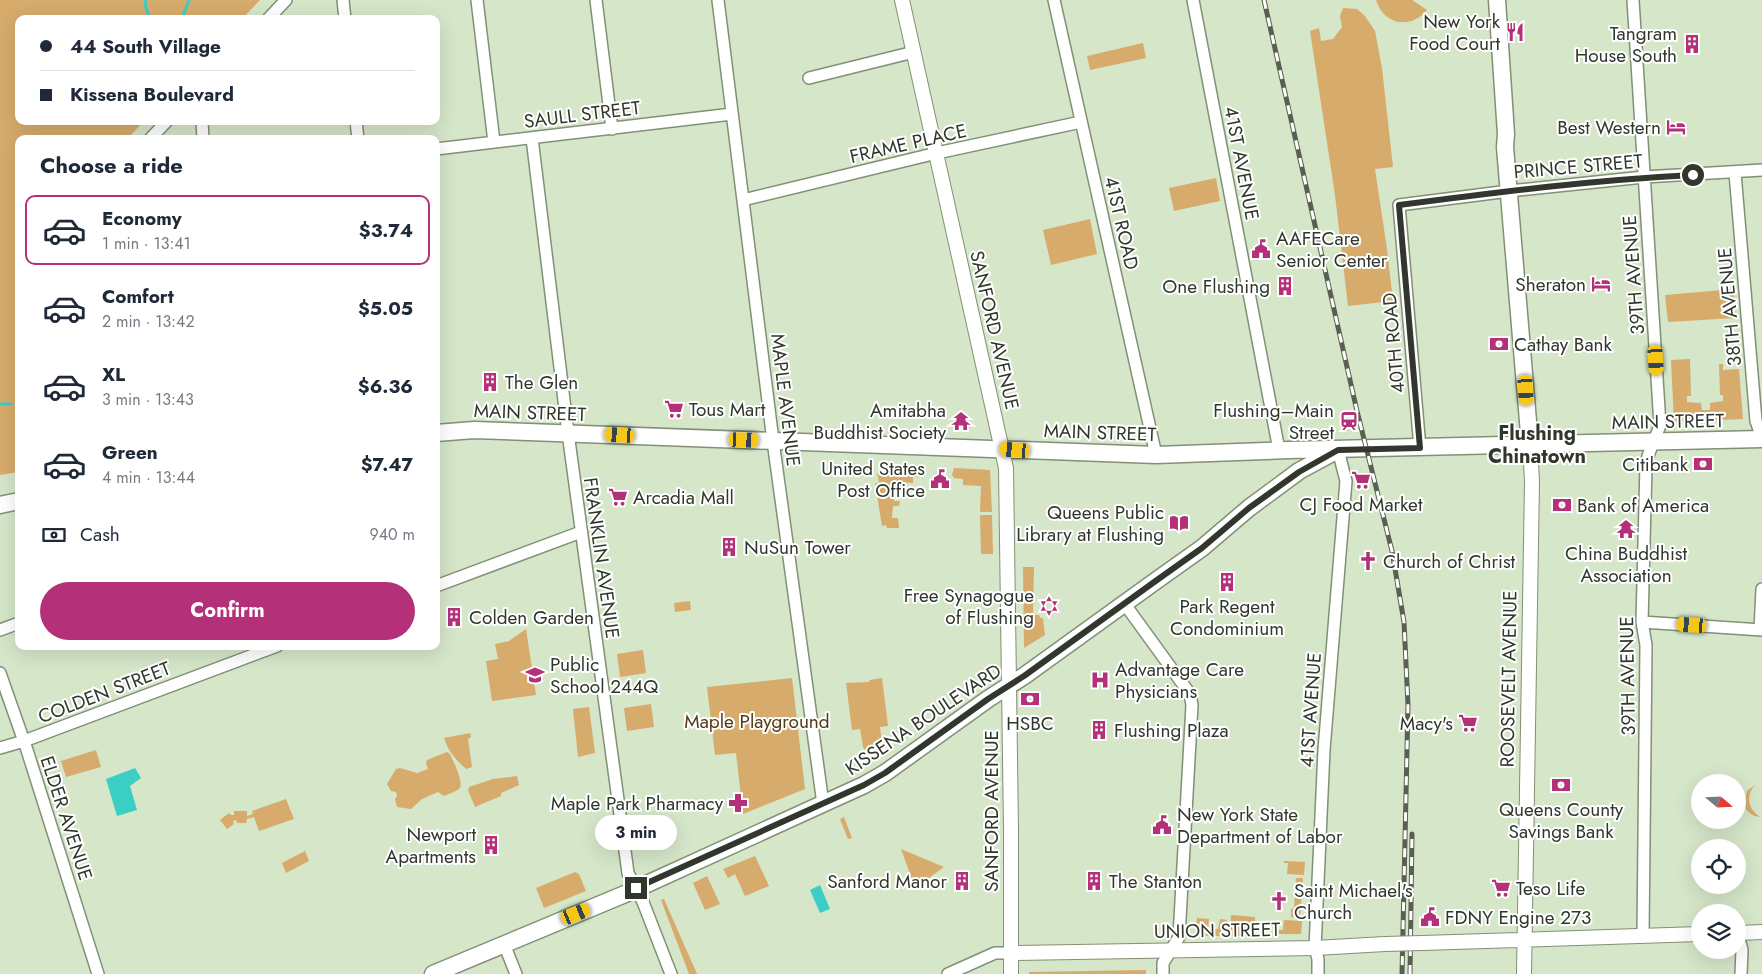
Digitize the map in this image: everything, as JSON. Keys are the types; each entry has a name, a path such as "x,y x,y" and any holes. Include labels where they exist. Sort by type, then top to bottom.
{"main road":[{"name":"ROOSEVELT AVENUE","path":"1487,0 1500,135 1505,147"},
{"name":"ROOSEVELT AVENUE","path":"1497,0 1506,134 1505,147 1530,445"},
{"name":"MAIN STREET","path":"440,433 474,430 1156,454 1762,439"},
{"name":"KISSENA BOULEVARD","path":"433,974 636,888 823,804 885,773 1202,548 1249,508 1299,472 1338,450"},
{"path":"0,505 15,503"}],"street":[{"path":"272,15 286,0"},
{"path":"343,0 345,15"},
{"path":"477,0 494,142"},
{"path":"596,0 612,129"},
{"name":"MAPLE AVENUE","path":"718,0 773,441 823,804"},
{"name":"SANFORD AVENUE","path":"902,0 1006,468 1011,974"},
{"name":"41ST ROAD","path":"1054,0 1156,454"},
{"name":"41ST AVENUE","path":"1193,0 1279,450"},
{"name":"39TH AVENUE","path":"1633,0 1660,425 1647,457 1646,465 1642,622 1646,645 1643,935"},
{"path":"809,78 914,52"},
{"name":"SAULL STREET","path":"440,149 732,114"},
{"name":"FRAME PLACE","path":"743,200 936,153 1081,122"},
{"path":"154,135 163,125"},
{"name":"FRANKLIN AVENUE","path":"532,138 568,433 628,873 671,974"},
{"name":"PRINCE STREET","path":"1399,205 1644,177 1762,170"},
{"name":"38TH AVENUE","path":"1735,173 1756,421 1762,439"},
{"name":"40TH ROAD","path":"1399,205 1420,448"},
{"name":"ROOSEVELT AVENUE","path":"1524,974 1532,481 1530,445"},
{"name":"41ST AVENUE","path":"1318,974 1318,960 1315,948 1324,750 1346,481 1338,450"},
{"path":"440,585 581,532"},
{"path":"1642,622 1761,630 1762,589"},
{"path":"1124,603 1190,694 1192,705 1179,937 1163,963 1163,974"},
{"path":"0,630 15,624"},
{"name":"COLDEN STREET","path":"0,748 24,741 260,650"},
{"name":"ELDER AVENUE","path":"0,673 24,741 98,974"},
{"path":"1746,933 1762,932"},
{"name":"UNION STREET","path":"948,974 996,953 1315,948 1691,934"},
{"path":"504,944 516,974"},
{"path":"1741,974 1742,959"}],"green space":[{"path":"0,0 260,0 246,15 15,15 15,125 140,125 131,135 15,135 15,473 0,475"},
{"path":"1376,0 1412,0 1427,10 1413,20 1398,22 1385,15"},
{"path":"1343,8 1357,9 1365,16 1375,31 1382,68 1393,167 1375,169 1393,301 1348,306 1335,195 1310,31 1319,28 1321,41 1333,39 1342,27 1340,16"},
{"path":"1143,43 1146,58 1090,70 1087,56"},
{"path":"1216,178 1220,201 1174,211 1169,188"},
{"path":"1090,219 1097,254 1051,265 1043,230"},
{"path":"1734,289 1735,318 1668,322 1665,295"},
{"path":"1690,359 1691,396 1687,396 1687,402 1701,403 1702,410 1710,410 1710,403 1723,401 1723,395 1720,395 1719,364 1723,364 1723,370 1739,369 1743,419 1674,422 1671,360"},
{"path":"891,466 901,466 901,475 924,476 913,477 913,483 895,482 894,501 900,501 899,506 893,506 892,518 898,518 899,528 882,526 875,483 879,483 877,471 880,471 881,475 887,475 887,469 891,469"},
{"path":"903,466 922,467 924,468 924,473 903,472"},
{"path":"954,468 990,470 992,512 980,512 981,486 963,485 963,479 954,478 952,475"},
{"path":"980,515 992,515 993,554 981,554"},
{"path":"1023,567 1034,567 1033,615 1039,615 1040,618 1043,618 1045,635 1024,648"},
{"path":"690,601 691,610 675,612 674,603"},
{"path":"526,629 536,695 492,701 486,661 498,659 495,644 509,641"},
{"path":"643,650 646,673 620,677 617,654"},
{"name":"Maple Playground","path":"792,678 805,789 743,814 736,753 715,755 707,687"},
{"path":"882,678 888,726 880,727 884,745 870,757 863,747 860,729 852,730 846,683 869,682 870,680"},
{"path":"651,704 654,727 627,731 624,708"},
{"path":"589,707 595,753 578,757 573,709"},
{"path":"470,733 471,737 468,739 472,767 466,769 453,755 444,738"},
{"path":"96,750 101,767 66,777 61,761"},
{"path":"447,752 450,754 458,772 461,782 459,789 444,796 438,792 422,799 411,809 397,807 396,792 391,791 387,784 396,769 400,768 417,773 428,769 427,760"},
{"path":"517,776 519,785 501,793 501,796 475,807 468,790 469,787 493,779"},
{"path":"1755,785 1750,794 1749,802 1753,810 1760,817 1754,816 1746,810 1747,791"},
{"path":"286,799 294,819 259,831 254,817 247,819 246,823 233,821 234,824 227,829 220,820 229,813 234,815 234,811 247,811 247,816 253,814 252,811"},
{"path":"844,817 852,838 848,839 840,819"},
{"path":"901,849 944,867 915,888"},
{"path":"305,851 309,861 286,873 282,863"},
{"path":"755,856 769,886 745,896 735,874 728,878 723,869"},
{"path":"1284,861 1305,862 1304,875 1287,874 1288,863 1284,863"},
{"path":"575,872 579,874 586,891 544,908 536,888"},
{"path":"707,876 720,904 705,910 693,883"},
{"path":"1296,878 1303,878 1300,918 1291,917 1291,909 1294,908"},
{"path":"664,899 697,974 689,974 661,900"},
{"path":"1231,915 1255,917 1255,921 1252,921 1251,936 1230,936"},
{"path":"1197,918 1209,919 1208,929 1218,929 1220,919 1227,920 1226,936 1195,936"},
{"path":"1284,920 1302,921 1301,934 1274,934 1275,930 1283,930"},
{"path":"1146,970 1146,974 1029,974 1029,972"}],"water":[{"path":"135,768 141,778 130,786 137,810 117,816 106,779"},
{"path":"820,885 830,909 820,913 810,890"}],"waterway":[{"path":"146,0 145,5 149,15"},
{"path":"183,15 189,0"},
{"path":"0,404 11,404"}],"railway":[{"path":"1264,0 1357,411 1392,551 1404,622 1408,705 1402,974"},
{"path":"1410,974 1412,834"}],"place":[{"name":"New York Food Court","path":"1515,32"},
{"name":"Tangram House South","path":"1692,44"},
{"name":"Best Western","path":"1676,127"},
{"name":"AAFECare Senior Center","path":"1261,249"},
{"name":"Sheraton","path":"1601,284"},
{"name":"One Flushing","path":"1285,286"},
{"name":"Cathay Bank","path":"1499,344"},
{"name":"The Glen","path":"490,382"},
{"name":"Tous Mart","path":"674,409"},
{"name":"Amitabha Buddhist Society","path":"961,421"},
{"name":"Flushing–Main Street","path":"1349,421"},
{"name":"Citibank","path":"1703,464"},
{"name":"United States Post Office","path":"940,479"},
{"name":"CJ Food Market","path":"1361,480"},
{"name":"Arcadia Mall","path":"618,497"},
{"name":"Bank of America","path":"1562,505"},
{"name":"Queens Public Library at Flushing","path":"1179,523"},
{"name":"China Buddhist Association","path":"1626,529"},
{"name":"NuSun Tower","path":"729,547"},
{"name":"Church of Christ","path":"1368,561"},
{"name":"Park Regent Condominium","path":"1227,582"},
{"name":"Free Synagogue of Flushing","path":"1049,606"},
{"name":"Colden Garden","path":"454,617"},
{"name":"Public School 244Q","path":"535,675"},
{"name":"Advantage Care Physicians","path":"1100,680"},
{"name":"HSBC","path":"1030,699"},
{"name":"Macy's","path":"1468,723"},
{"name":"Flushing Plaza","path":"1099,730"},
{"name":"Queens County Savings Bank","path":"1561,785"},
{"name":"Maple Park Pharmacy","path":"738,803"},
{"name":"New York State Department of Labor","path":"1162,825"},
{"name":"Newport Apartments","path":"491,845"},
{"name":"Sanford Manor","path":"962,881"},
{"name":"The Stanton","path":"1094,881"},
{"name":"Teso Life","path":"1501,888"},
{"name":"Saint Michael's Church","path":"1279,901"},
{"name":"FDNY Engine 273","path":"1430,917"}],"district":[{"name":"Flushing Chinatown","path":"1537,444"}],"route":[{"path":"636,888 864,785 885,773 1202,548 1249,508 1312,464 1338,450 1420,448 1399,205 1523,189 1644,177 1693,175"}]}
